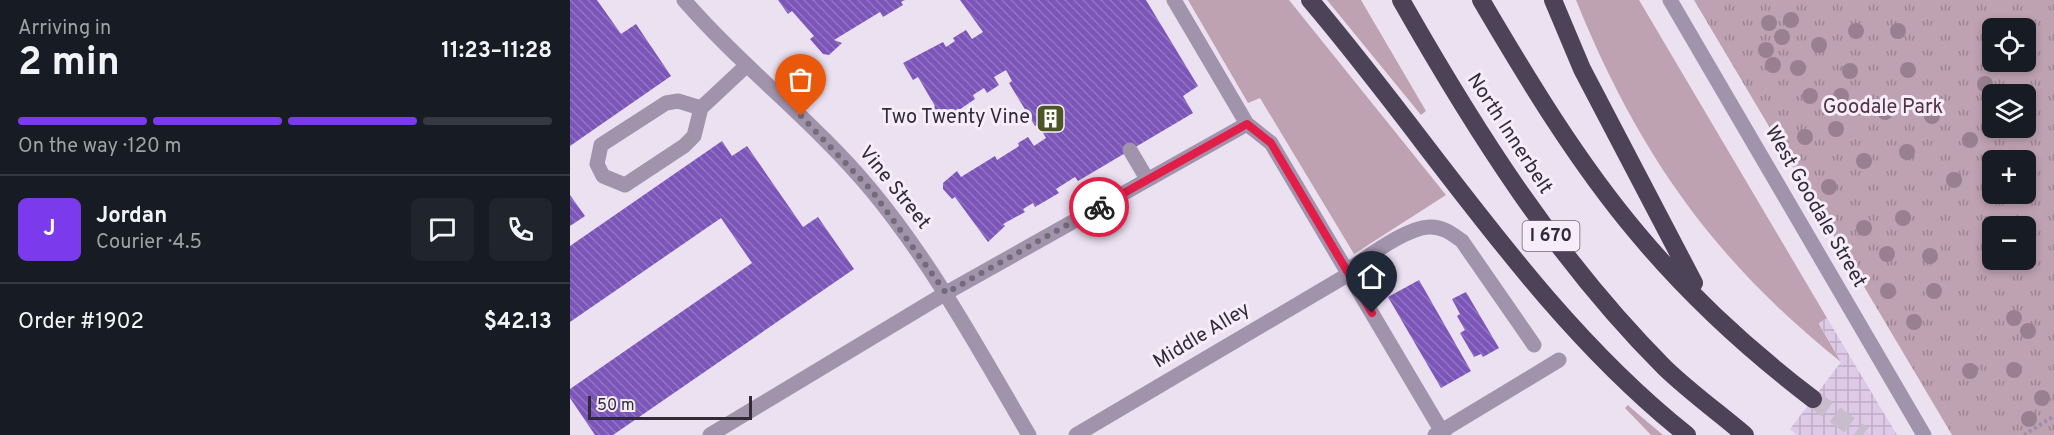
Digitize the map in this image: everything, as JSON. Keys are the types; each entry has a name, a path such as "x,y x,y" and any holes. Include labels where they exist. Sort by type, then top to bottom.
{"highway":[{"path":"1310,0 1559,312 1663,416 1687,435"},
{"name":"North Innerbelt","path":"1401,0 1434,57 1532,212 1595,293 1666,369 1745,435"},
{"path":"1481,0 1557,124 1638,234 1704,304 1747,345 1813,399"},
{"path":"1553,0 1587,80 1704,304"}],"street":[{"name":"Vine Street","path":"684,0 746,66 833,148 908,237 946,293 1029,435"},
{"path":"1174,0 1247,124 1271,143 1440,434 1559,360"},
{"name":"West Goodale Street","path":"1670,0 1924,435"},
{"path":"702,108 678,101 666,103 601,144 597,165 603,176 626,185 684,146 694,136 702,108 746,66"},
{"path":"710,435 946,293 1247,124"},
{"path":"1130,150 1147,179"},
{"name":"Middle Alley","path":"1076,435 1413,230 1430,227 1448,231 1462,241 1534,345"}],"path":[{"path":"2024,435 2054,416"}],"green space":[{"path":"1188,0 1289,0 1446,195 1354,254 1260,98 1248,103"},
{"path":"1327,0 1361,0 1426,111 1421,115"},
{"path":"1576,0 1639,0 1827,318 1819,324 1841,362 1754,284 1683,199 1625,106"},
{"name":"Goodale Park","path":"1694,0 2054,0 2054,435 1952,435"},
{"path":"1628,405 1663,435 1651,435 1625,408"}],"shaded area":[{"path":"1827,318 1897,435 1797,435 1790,429 1841,362 1819,323"}],"building":[{"path":"570,0 597,0 621,34 636,24 671,76 570,146"},
{"path":"778,0 905,0 901,2 903,5 883,17 880,12 834,40 842,43 829,55 823,54 810,39 814,36 792,11 788,14"},
{"path":"960,0 1146,0 1198,86 1183,96 1193,113 1078,181 1075,177 1056,189 1059,193 1035,207 1033,203 1023,209 1025,212 1003,224 1005,226 988,242 955,197 952,199 943,189 943,183 957,171 961,177 995,156 997,160 1019,146 1018,143 1028,137 1034,146 1046,138 1038,124 1035,126 1009,83 1012,81 1006,70 994,77 999,85 987,93 984,88 973,95 975,99 940,123 931,108 935,106 918,77 913,80 903,63 943,42 946,47 955,41 953,38 966,30 972,39 983,32"},
{"path":"722,141 732,156 747,146 803,227 818,217 854,269 613,435 595,435 570,398 570,389 752,263 721,218 570,322 570,246"},
{"path":"570,195 585,216 570,226"},
{"path":"1419,280 1471,371 1441,388 1388,297"},
{"path":"1466,292 1499,348 1483,357 1481,354 1474,357 1460,333 1465,330 1457,316 1460,314 1452,299"}],"tunnel":[{"path":"1813,399 1863,435"}],"way so far":[{"path":"801,116 872,191 908,237 946,293 1099,207"}],"place":[{"name":"Two Twenty Vine","path":"1051,118"}],"route":[{"path":"1099,207 1247,124 1271,143 1372,313"}]}
